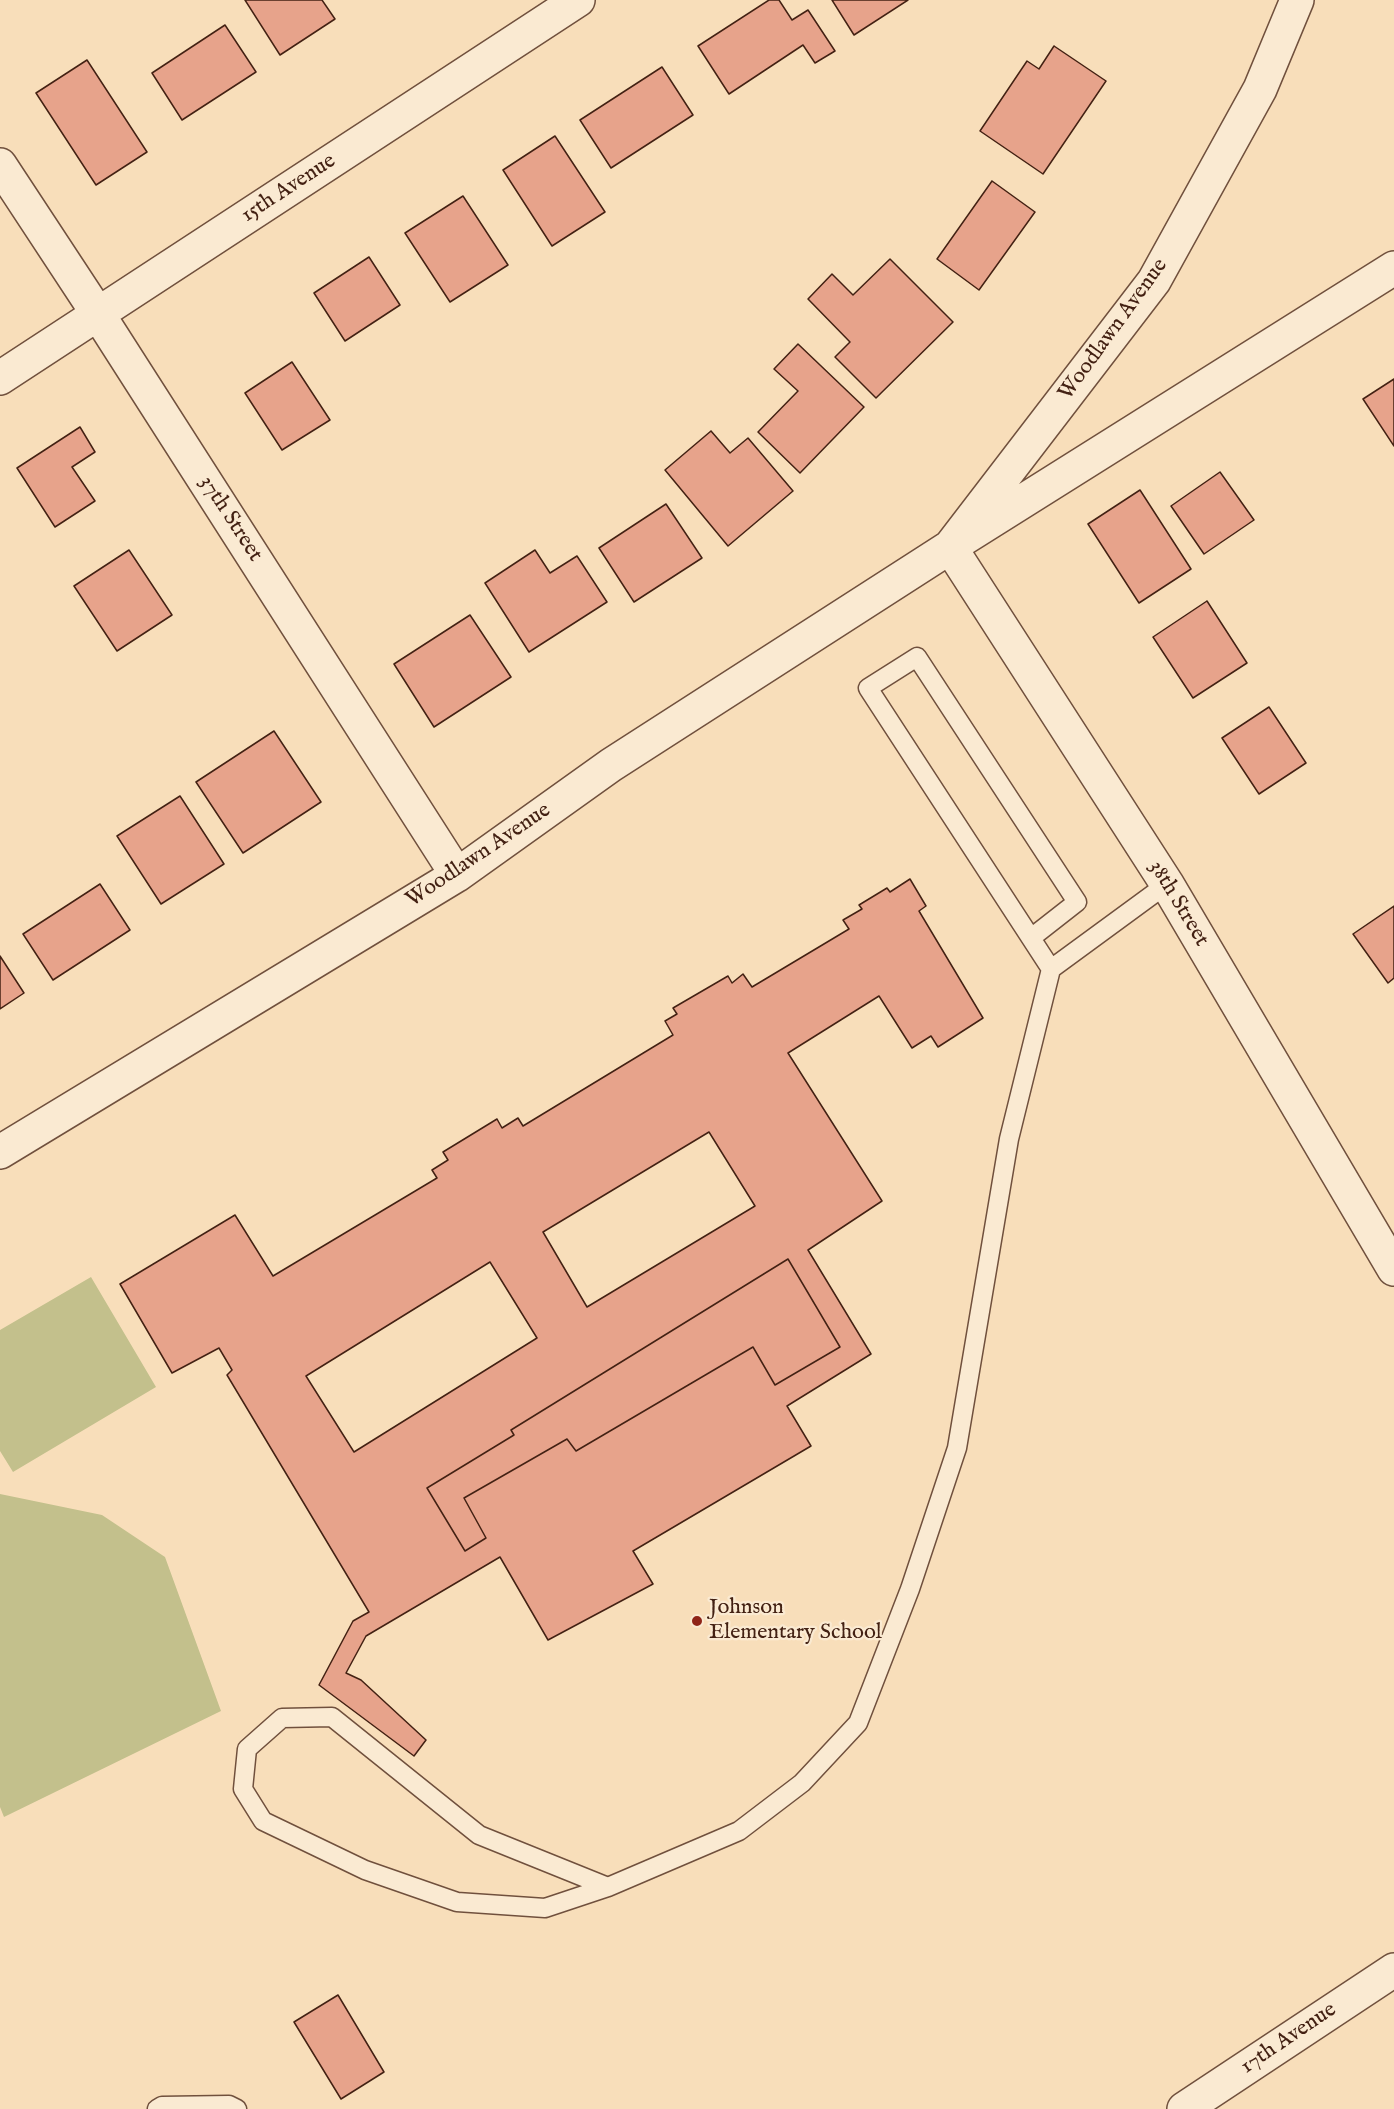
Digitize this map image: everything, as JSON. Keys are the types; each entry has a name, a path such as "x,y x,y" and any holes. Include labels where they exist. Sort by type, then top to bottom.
{"street":[{"name":"15th Avenue","path":"0,378 578,0"},
{"name":"Woodlawn Avenue","path":"950,547 1154,281 1260,89 1297,0"},
{"name":"37th Street","path":"0,165 457,875"},
{"name":"Woodlawn Avenue","path":"0,1152 457,875 610,765 950,547 1394,268"},
{"name":"38th Street","path":"950,547 1167,884 1388,1248"},
{"name":"17th Avenue","path":"1184,2109 1394,1970"}],"lane":[{"path":"1031,938 1077,902 917,657 868,688 1051,969"},
{"path":"608,1887 480,1835 332,1717 282,1718 247,1749 243,1789 263,1821 365,1870 457,1902 545,1908 608,1887 740,1831 802,1783 858,1723 910,1589 957,1448 1009,1139 1051,969 1167,884"},
{"path":"157,2109 162,2106 229,2105 237,2109"}],"shaded area":[{"path":"91,1277 156,1387 13,1472 0,1451 0,1330"},
{"path":"0,1494 102,1515 165,1557 221,1711 4,1817 0,1807"}],"building":[{"path":"245,0 322,0 335,19 280,55"},
{"path":"769,0 779,0 792,20 808,10 835,51 815,63 803,45 729,94 698,46"},
{"path":"832,0 908,0 854,35"},
{"path":"225,25 256,72 182,120 152,73"},
{"path":"1054,46 1106,81 1043,174 980,131 1027,61 1039,69"},
{"path":"87,60 147,152 96,185 36,93"},
{"path":"662,67 693,115 611,168 580,120"},
{"path":"555,136 605,212 552,246 503,170"},
{"path":"992,181 1035,212 979,290 937,259"},
{"path":"463,196 508,265 450,302 405,233"},
{"path":"369,257 400,305 345,341 314,293"},
{"path":"890,259 953,322 876,398 835,357 850,342 808,299 832,274 853,295"},
{"path":"798,344 864,407 800,473 758,432 798,391 774,369"},
{"path":"292,362 330,420 282,450 245,393"},
{"path":"1394,379 1394,446 1363,399"},
{"path":"80,427 95,452 72,467 95,501 55,527 17,468"},
{"path":"711,431 730,453 748,438 793,491 728,546 665,470"},
{"path":"1220,472 1254,520 1204,554 1171,506"},
{"path":"1140,490 1191,569 1139,603 1088,524"},
{"path":"666,504 702,558 634,602 599,548"},
{"path":"129,550 172,615 117,651 74,586"},
{"path":"535,550 550,573 577,556 607,602 529,652 485,583"},
{"path":"1207,601 1247,663 1193,698 1153,637"},
{"path":"470,615 511,677 434,727 394,664"},
{"path":"1269,707 1306,763 1259,794 1222,738"},
{"path":"274,731 321,802 243,853 196,782"},
{"path":"180,796 224,864 161,904 117,836"},
{"path":"910,879 926,906 919,911 983,1018 938,1047 931,1036 912,1048 879,996 788,1053 882,1201 808,1250 871,1354 787,1406 811,1446 633,1551 653,1584 548,1640 500,1557 366,1636 346,1673 361,1680 426,1740 414,1756 319,1685 353,1621 369,1612 227,1375 232,1370 219,1348 172,1373 120,1284 235,1215 273,1276 437,1178 432,1170 448,1160 443,1152 497,1119 502,1128 518,1118 523,1126 673,1035 665,1021 677,1014 673,1008 728,976 732,983 743,974 752,987 849,929 843,920 862,909 859,905 887,888 890,892","holes":["709,1132 755,1206 587,1307 543,1232","788,1259 840,1347 775,1385 753,1347 576,1451 567,1439 464,1498 486,1538 465,1551 427,1488 514,1435 511,1430","490,1262 537,1338 354,1452 306,1376"]},
{"path":"100,884 130,930 53,980 23,934"},
{"path":"1394,906 1394,978 1388,983 1353,934"},
{"path":"0,956 24,993 0,1009"},
{"path":"788,1259 840,1347 775,1385 753,1347 576,1451 567,1439 464,1498 486,1538 465,1551 427,1488 514,1435 511,1430"},
{"path":"338,1995 384,2072 341,2099 294,2022"}],"place":[{"name":"Johnson Elementary School","path":"697,1621"}]}
